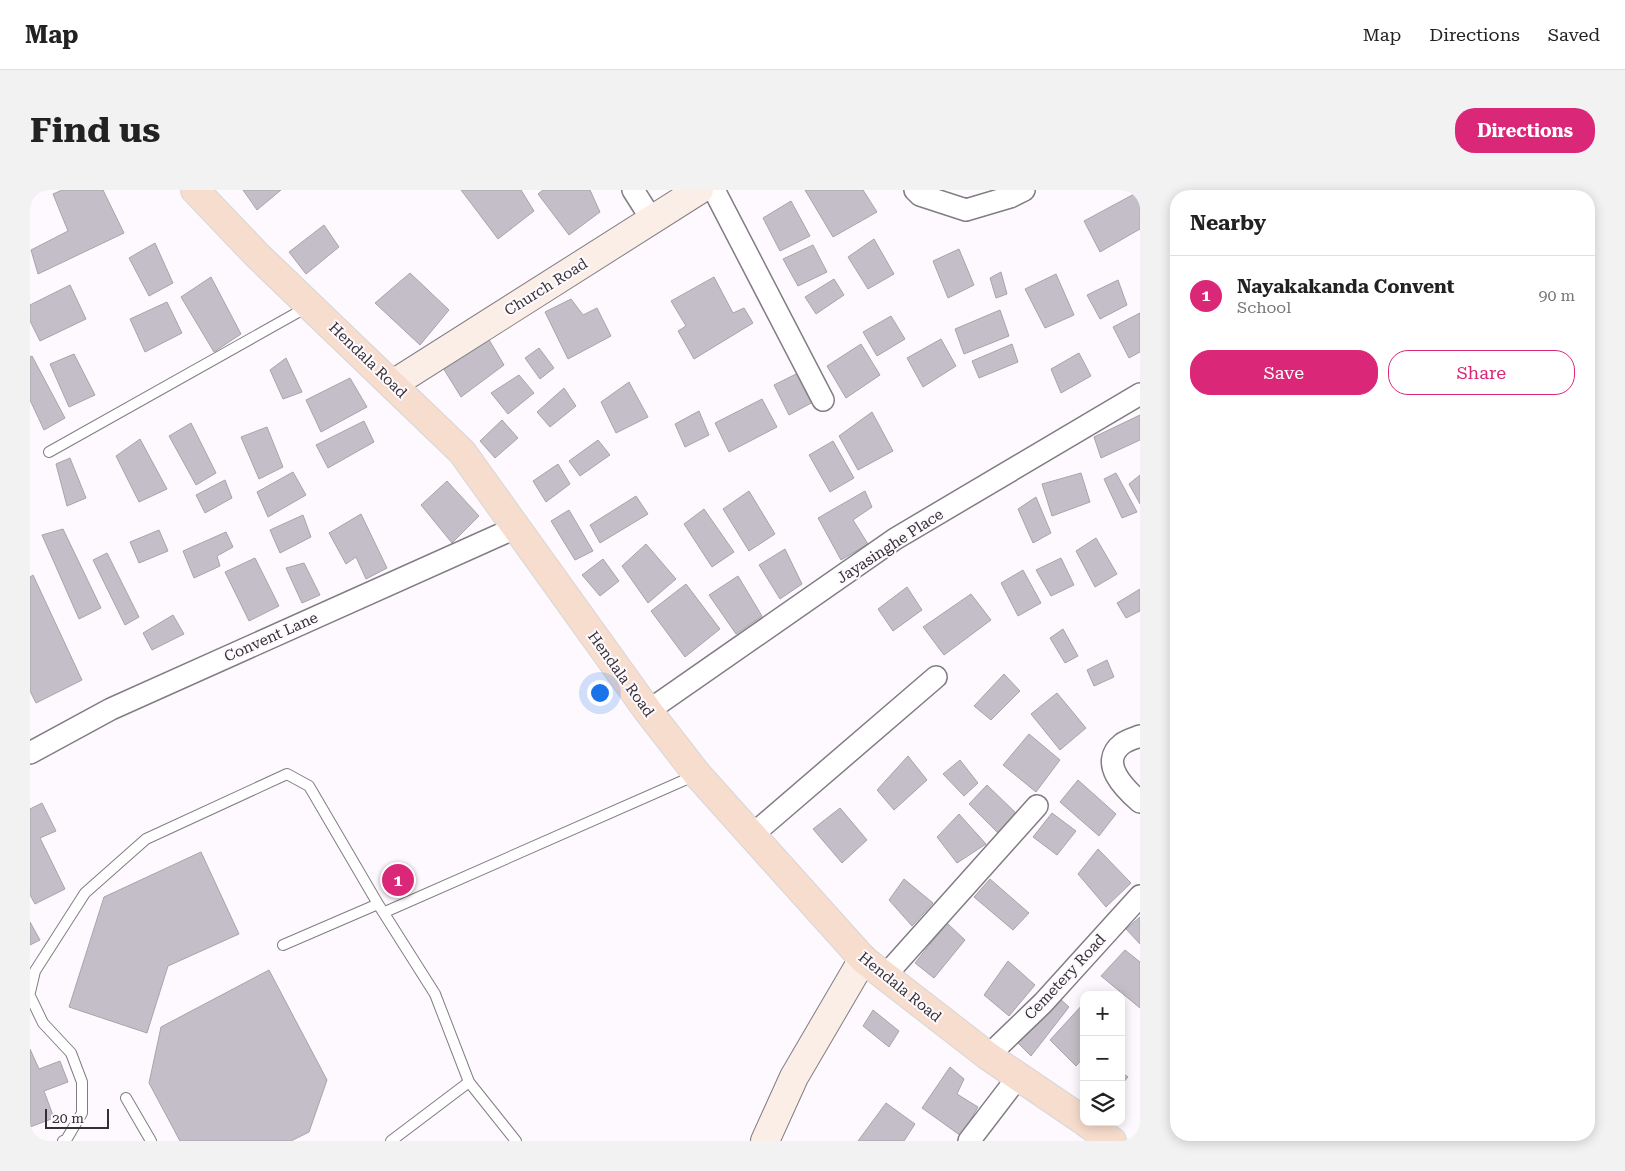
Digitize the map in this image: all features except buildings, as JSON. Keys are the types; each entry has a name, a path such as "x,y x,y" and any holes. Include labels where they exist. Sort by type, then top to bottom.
{"main road":[{"name":"Hendala Road","path":"195,190 257,255 462,452 648,711 697,774 864,959 884,977 988,1056 1080,1119"},
{"name":"Hendala Road","path":"1090,1126 1112,1141"}],"street":[{"path":"633,190 652,220"},
{"name":"Church Road","path":"393,384 699,190"},
{"path":"714,190 823,400"},
{"path":"915,190 920,195 966,210 1010,197 1024,190"},
{"name":"Jayasinghe Place","path":"648,711 895,539 1140,394"},
{"name":"Convent Lane","path":"30,752 111,708 515,528"},
{"path":"751,836 936,677"},
{"path":"1140,736 1121,744 1113,758 1114,771 1120,785 1140,802"},
{"path":"884,977 1037,806"},
{"name":"Cemetery Road","path":"988,1056 1043,1003 1140,896"},
{"path":"765,1141 794,1077 864,959"},
{"path":"969,1141 1018,1077"}],"lane":[{"path":"49,452 310,306"},
{"path":"30,992 35,971 85,893 146,839 287,774 309,786 378,904 385,912 435,994 469,1082 516,1141"},
{"path":"385,912 697,774"},
{"path":"283,945 378,904"},
{"path":"30,996 43,1023 71,1053 82,1082 82,1113 66,1140 63,1141"},
{"path":"391,1141 469,1082"},
{"path":"126,1098 151,1141"}],"place":[{"name":"Nayakakanda Convent","path":"398,880"}]}
